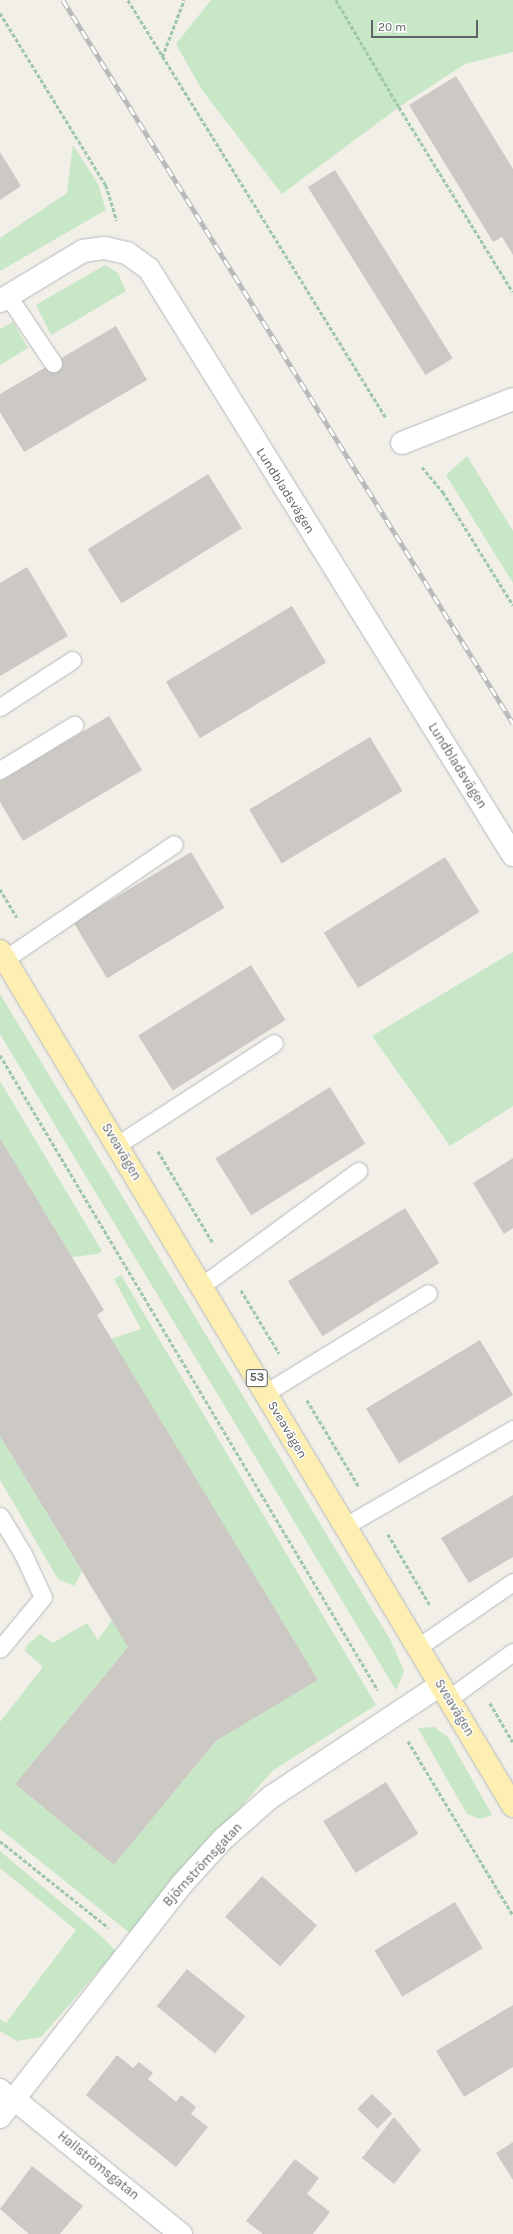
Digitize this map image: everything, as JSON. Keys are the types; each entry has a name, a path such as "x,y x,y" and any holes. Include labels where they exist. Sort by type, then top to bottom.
{"main road":[{"name":"Sveavägen","path":"3,955 513,1806"}],"street":[{"name":"Lundbladsvägen","path":"3,297 83,251 105,248 127,253 149,269 513,855"},
{"path":"402,443 513,399"},
{"name":"Björnströmsgatan","path":"0,2117 7,2093 133,1947 182,1884 223,1839 271,1797 393,1715 444,1692"},
{"name":"Hallströmsgatan","path":"7,2093 181,2234"}],"lane":[{"path":"3,297 54,363"},
{"path":"0,707 72,660"},
{"path":"0,770 74,725"},
{"path":"3,955 31,941 174,844"},
{"path":"117,1145 274,1043"},
{"path":"201,1286 228,1268 358,1172"},
{"path":"265,1393 428,1293"},
{"path":"345,1526 513,1429"},
{"path":"0,1516 23,1554 43,1597 0,1649"},
{"path":"418,1647 513,1582"},
{"path":"444,1692 475,1679 513,1652"}],"path":[{"path":"128,0 402,443 442,492 513,605"},
{"path":"162,57 184,0"},
{"path":"336,0 403,114 513,292"},
{"path":"0,13 106,185 127,253"},
{"path":"0,889 31,941"},
{"path":"0,1055 513,1915"},
{"path":"144,1128 445,1628"},
{"path":"475,1679 513,1742"},
{"path":"0,1841 133,1947"}],"green space":[{"path":"211,0 513,0 513,52 465,64 399,107 282,194 202,90 176,44"},
{"path":"73,145 98,184 106,210 0,271 0,238 67,193"},
{"path":"105,265 118,273 126,291 51,335 36,305"},
{"path":"13,322 28,348 0,365 0,329"},
{"path":"467,456 513,531 513,583 446,475"},
{"path":"513,952 513,1106 450,1146 372,1036"},
{"path":"0,994 391,1641 404,1671 396,1690 0,1034"},
{"path":"0,1081 102,1251 97,1254 72,1257 0,1138"},
{"path":"121,1275 376,1705 272,1771 131,1934 0,1829 0,1722 43,1667 25,1651 27,1645 40,1634 53,1643 87,1623 98,1640 112,1620 128,1647 15,1784 114,1865 216,1741 318,1680 111,1339 141,1329 114,1279"},
{"path":"0,1436 82,1572 74,1586 58,1579 0,1480"},
{"path":"434,1727 448,1737 492,1815 480,1819 467,1814 418,1728"},
{"path":"0,1851 99,1934 116,1951 41,2037 17,2041 0,2031 0,2019 6,2023 76,1930 0,1868"}],"building":[{"path":"456,76 513,169 513,255 502,237 493,242 409,105"},
{"path":"0,152 21,186 0,200"},
{"path":"335,170 453,358 426,375 308,187"},
{"path":"116,326 147,380 24,452 0,412 0,394"},
{"path":"208,474 242,528 121,604 88,549"},
{"path":"27,567 68,636 0,676 0,583"},
{"path":"292,606 326,663 200,738 166,682"},
{"path":"109,716 142,770 23,841 0,802 0,781"},
{"path":"370,737 402,791 282,864 249,810"},
{"path":"191,852 224,908 107,978 74,923"},
{"path":"445,857 479,912 358,988 324,933"},
{"path":"251,965 285,1020 173,1091 138,1035"},
{"path":"330,1087 366,1144 251,1215 216,1159"},
{"path":"0,1138 104,1310 97,1315 318,1680 216,1741 114,1865 15,1784 128,1647 0,1436"},
{"path":"513,1158 513,1228 504,1234 473,1183"},
{"path":"405,1208 439,1263 322,1336 288,1281"},
{"path":"480,1340 513,1395 399,1463 366,1409"},
{"path":"513,1495 513,1557 469,1583 441,1538"},
{"path":"386,1782 418,1834 356,1873 323,1821"},
{"path":"262,1876 317,1926 280,1966 225,1917"},
{"path":"455,1902 483,1948 402,1997 374,1950"},
{"path":"187,1969 245,2016 215,2054 157,2006"},
{"path":"513,2005 513,2067 464,2097 436,2051"},
{"path":"117,2055 133,2068 139,2062 153,2073 148,2079 176,2102 181,2095 196,2107 191,2114 208,2127 176,2167 86,2095"},
{"path":"372,2094 392,2113 378,2129 357,2109"},
{"path":"394,2117 421,2150 394,2184 362,2158"},
{"path":"513,2142 513,2180 496,2153"},
{"path":"295,2159 319,2178 307,2194 330,2212 313,2234 263,2234 246,2221"},
{"path":"32,2166 83,2206 60,2234 29,2234 0,2209"}],"railway":[{"path":"63,0 513,723"}]}
